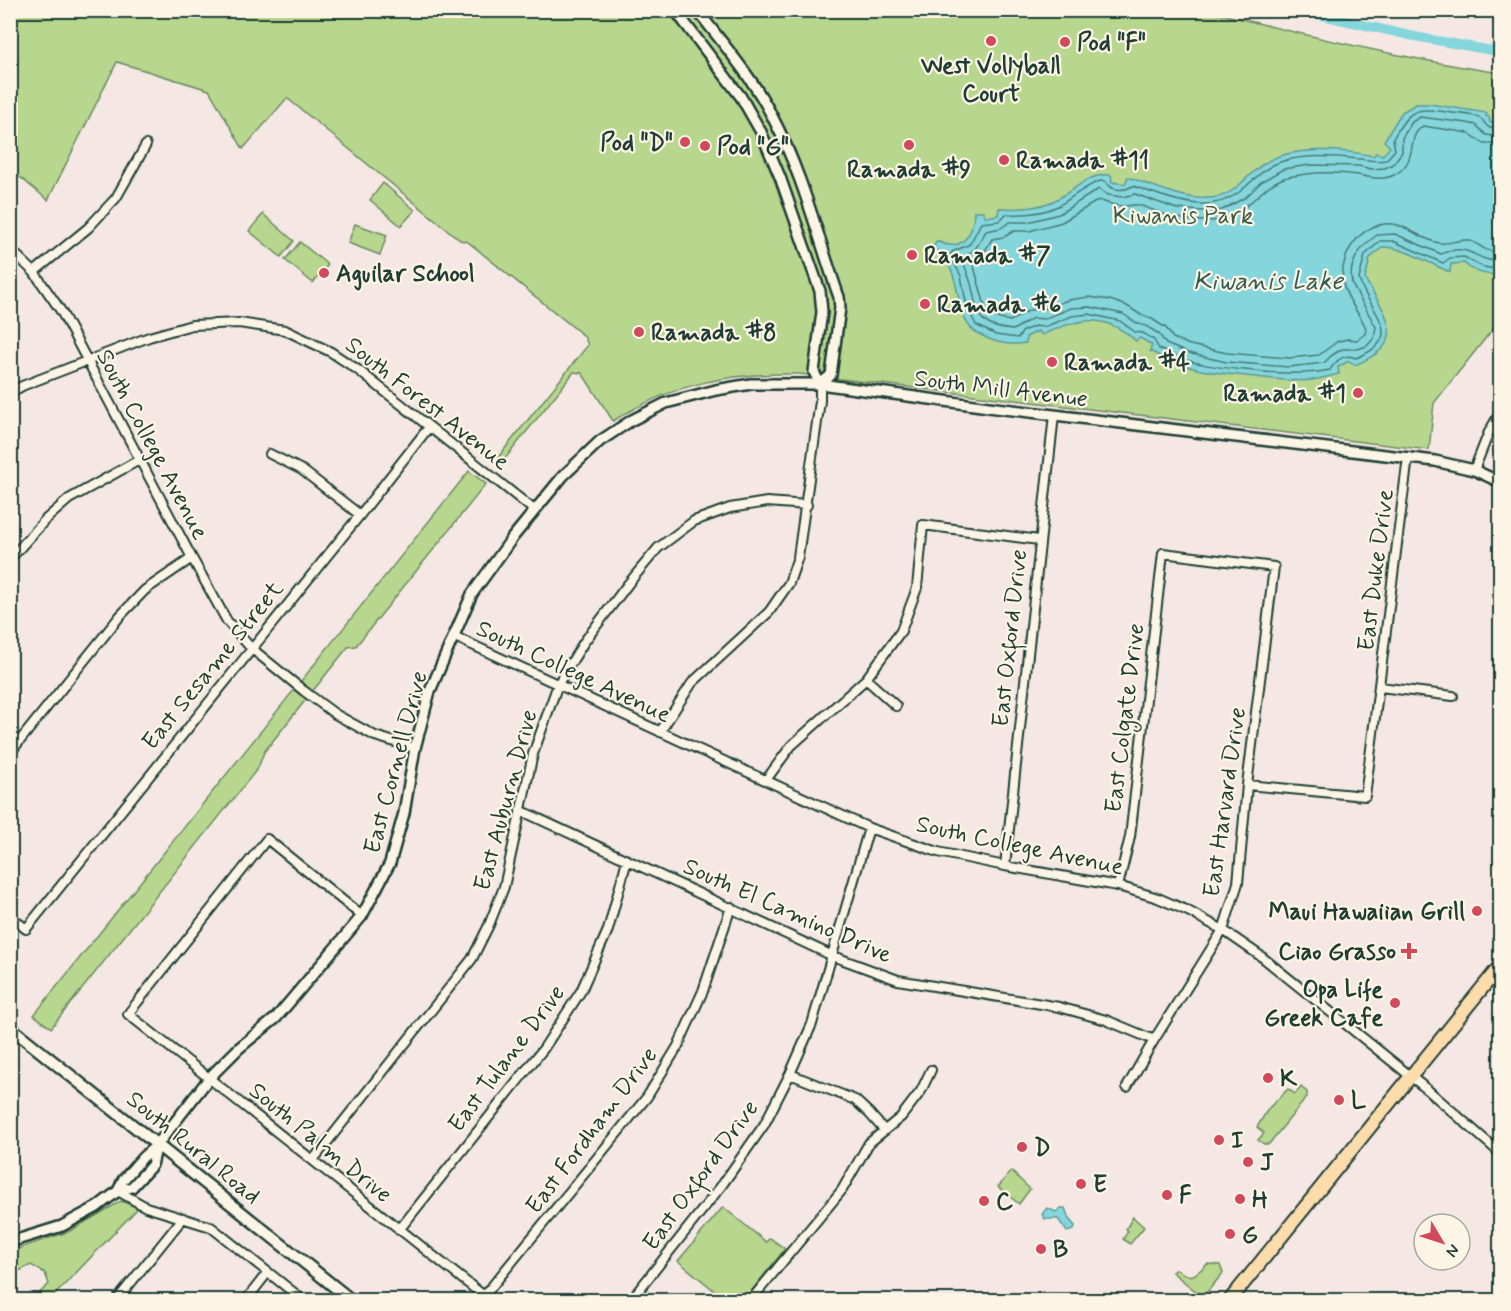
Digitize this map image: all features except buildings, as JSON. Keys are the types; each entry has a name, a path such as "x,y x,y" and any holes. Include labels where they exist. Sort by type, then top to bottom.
{"main road":[{"path":"1230,1300 1500,966"},
{"name":"South Rural Road","path":"10,1027 351,1300"}],"street":[{"path":"660,732 692,683 769,612 789,584 798,557 807,505 820,401 820,384 814,372 822,312 820,291 780,177 761,132 735,87 675,10"},
{"path":"697,10 759,93 776,124 796,168 839,297 840,308 831,375 820,384"},
{"path":"761,132 776,124"},
{"path":"34,272 88,228 116,198 146,146"},
{"name":"South College Avenue","path":"10,249 34,272 61,311 227,621 251,648 335,714 375,736 415,748"},
{"name":"South Forest Avenue","path":"10,393 22,386 149,337 192,325 239,323 279,329 331,352 358,370 534,510"},
{"path":"817,346 834,348"},
{"name":"South Mill Avenue","path":"534,510 572,466 600,441 632,420 666,403 693,395 735,386 775,384 820,384 1054,415 1408,457 1474,470 1500,482"},
{"path":"1474,470 1489,432 1500,413"},
{"name":"East Oxford Drive","path":"1005,866 1054,415"},
{"name":"East Sesame Street","path":"10,916 26,929 429,426"},
{"path":"270,454 302,470 360,515"},
{"name":"East Duke Drive","path":"1247,785 1365,796 1408,457"},
{"path":"10,559 45,520 69,498 140,460"},
{"name":"East Auburn Drive","path":"313,1160 472,958 504,888 533,754 558,684 584,642 658,548 694,521 730,508 767,502 807,505"},
{"name":"East Cornell Drive","path":"10,1242 70,1222 97,1207 118,1191 132,1187 152,1165 158,1145 210,1077 239,1048 276,1018 362,916 390,862 404,813 415,748 430,691 453,636 472,594 534,510"},
{"path":"766,780 791,746 866,679 901,631 917,588 923,525 1039,540"},
{"name":"East Harvard Drive","path":"1128,1087 1154,1040 1223,930 1238,883 1247,785 1274,567 1163,553"},
{"name":"East Colgate Drive","path":"1118,886 1130,837 1163,553"},
{"path":"10,753 120,616 145,590 192,558"},
{"name":"South College Avenue","path":"453,636 869,828 938,852 1118,886 1158,898 1223,930 1262,957 1410,1076 1500,1153"},
{"path":"866,679 896,706"},
{"name":"East Duke Drive","path":"1380,687 1453,696"},
{"name":"South El Camino Drive","path":"520,810 833,956 898,980 1059,1007 1106,1020 1154,1040"},
{"name":"East Oxford Drive","path":"631,1300 722,1185 764,1125 790,1074 812,1024 869,828"},
{"name":"South Palm Drive","path":"362,916 267,839 128,1014 487,1298"},
{"name":"East Tulane Drive","path":"399,1230 544,1048 581,991 608,930 627,860"},
{"name":"East Fordham Drive","path":"487,1298 647,1096 678,1046 703,991 731,907"},
{"path":"751,1300 842,1190 869,1143 901,1117 921,1091 931,1070"},
{"path":"790,1074 855,1100 884,1130"},
{"path":"118,1191 146,1207 204,1224 216,1230 303,1300"},
{"path":"117,1300 183,1218"},
{"path":"246,1300 268,1272"}],"green space":[{"name":"Kiwanis Park","path":"10,11 1210,11 1354,46 1500,73 1500,320 1434,403 1429,450 799,374 726,378 703,383 658,397 613,421 582,373 574,372 500,465 495,461 588,345 584,336 468,242 460,240 287,98 243,149 209,90 117,62 48,200 11,170"},
{"path":"383,183 415,210 401,226 370,200"},
{"path":"263,214 294,241 281,257 249,231"},
{"path":"355,224 387,235 380,255 348,243"},
{"path":"300,242 328,265 313,283 285,260"},
{"path":"469,471 486,484 356,646 348,647 264,752 258,768 51,1028 34,1015"},
{"path":"1301,1087 1307,1092 1307,1097 1269,1144 1258,1140 1264,1133 1257,1127 1268,1109 1288,1089 1295,1094"},
{"path":"1011,1171 1030,1189 1019,1204 998,1187"},
{"path":"121,1201 138,1208 50,1300 32,1300 49,1284 45,1273 31,1265 11,1275 11,1251 70,1231"},
{"path":"723,1207 766,1242 770,1238 785,1249 744,1300 719,1300 721,1296 678,1261"},
{"path":"1133,1217 1144,1227 1130,1244 1123,1239"},
{"path":"1207,1264 1220,1265 1223,1273 1203,1297 1172,1272 1176,1269 1190,1276"}],"water":[{"name":"Kiwanis Lake","path":"1416,104 1487,113 1486,116 1492,123 1500,116 1500,274 1480,273 1464,263 1451,264 1450,272 1408,253 1383,247 1370,258 1365,279 1386,318 1389,328 1388,338 1383,348 1372,357 1355,365 1349,361 1338,367 1339,374 1314,380 1297,381 1202,370 1163,358 1150,351 1152,345 1140,338 1136,341 1113,325 1102,322 1079,322 1042,335 1038,331 1026,337 1026,343 1008,344 994,341 975,331 966,321 950,268 933,247 937,241 953,245 965,240 972,227 974,211 983,211 986,217 998,215 999,208 1038,206 1059,198 1087,180 1102,175 1111,175 1112,182 1125,184 1128,177 1174,193 1210,198 1227,194 1265,163 1288,154 1318,150 1383,155 1390,147 1384,141 1402,112"},
{"path":"1047,1208 1056,1212 1065,1208 1069,1219 1075,1226 1074,1230 1067,1232 1058,1219 1045,1219 1042,1214"}],"waterway":[{"path":"1298,10 1412,36 1500,52"}],"place":[{"name":"West Vollyball Court","path":"991,41"},
{"name":"Pod \"F\"","path":"1065,42"},
{"name":"Pod \"D\"","path":"685,142"},
{"name":"Ramada #9","path":"909,145"},
{"name":"Pod \"G\"","path":"705,146"},
{"name":"Ramada #11","path":"1004,160"},
{"name":"Ramada #7","path":"912,255"},
{"name":"Aguilar School","path":"324,273"},
{"name":"Ramada #6","path":"925,304"},
{"name":"Ramada #8","path":"639,332"},
{"name":"Ramada #4","path":"1052,362"},
{"name":"Ramada #1","path":"1358,393"},
{"name":"Maui Hawaiian Grill","path":"1477,911"},
{"name":"Ciao Grasso","path":"1409,951"},
{"name":"Opa Life Greek Cafe","path":"1395,1003"},
{"name":"K","path":"1268,1078"},
{"name":"L","path":"1339,1100"},
{"name":"I","path":"1219,1140"},
{"name":"D","path":"1022,1147"},
{"name":"J","path":"1248,1162"},
{"name":"E","path":"1081,1184"},
{"name":"F","path":"1167,1195"},
{"name":"H","path":"1240,1199"},
{"name":"C","path":"984,1201"},
{"name":"G","path":"1230,1234"},
{"name":"B","path":"1041,1249"}]}
